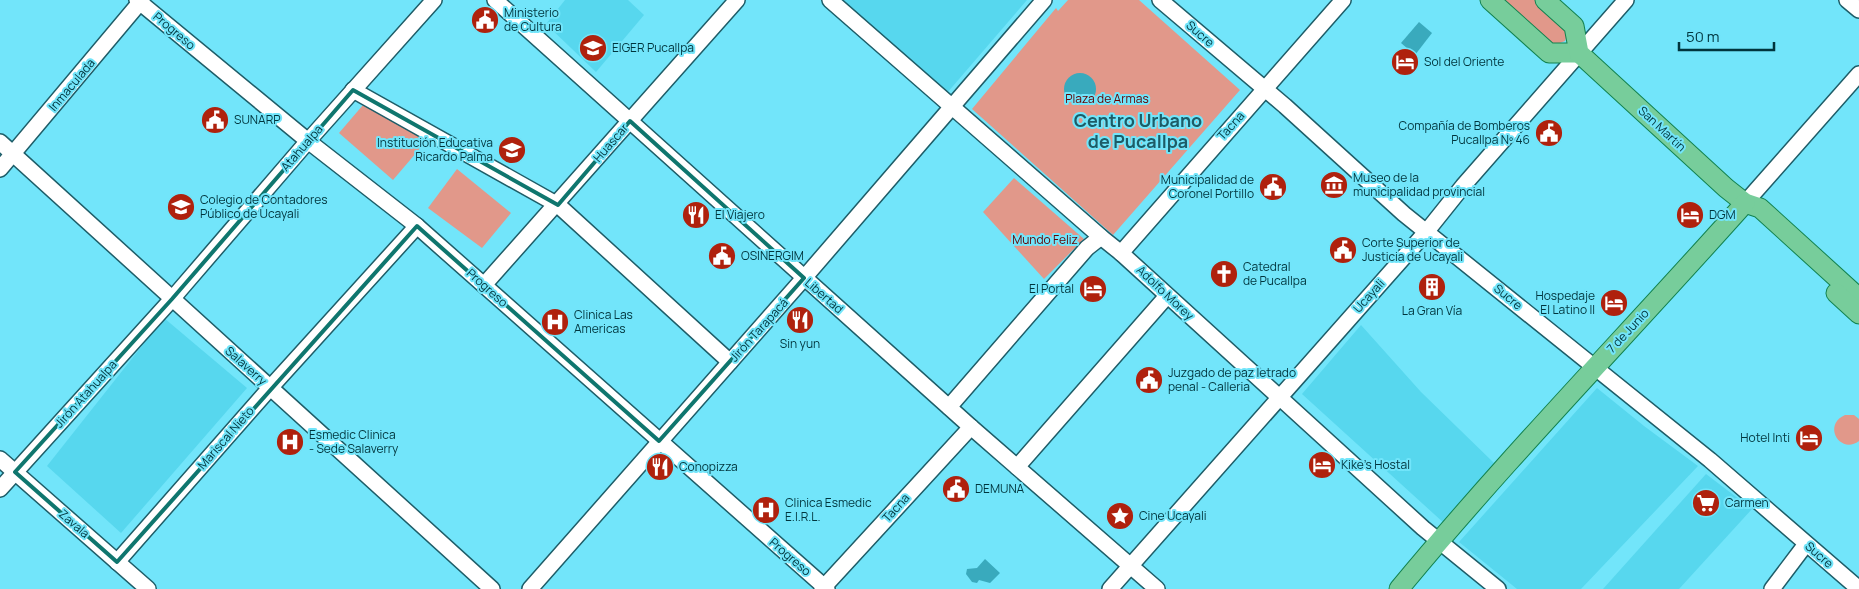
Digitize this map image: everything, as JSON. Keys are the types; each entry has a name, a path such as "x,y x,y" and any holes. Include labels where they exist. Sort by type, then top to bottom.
{"main road":[{"path":"1490,0 1549,53 1579,53 1574,26 1545,0"},
{"name":"San Martín","path":"1579,53 1746,203 1760,208 1859,298"},
{"name":"San Martín","path":"1746,203 1752,216 1859,314"},
{"name":"7 de Junio","path":"1399,589 1438,541 1594,367 1746,203"}],"street":[{"name":"Atahualpa","path":"172,299 308,141 434,0"},
{"name":"Libertad","path":"495,0 971,427 1157,589"},
{"name":"Huascar","path":"484,286 558,205 736,0"},
{"name":"Adolfo Morey","path":"830,0 1121,253 1438,541 1498,589"},
{"name":"Jirón Tarapacá","path":"530,589 804,278 1044,0"},
{"name":"Sucre","path":"1160,0 1265,88 1404,214 1710,460 1859,589"},
{"name":"Tacna","path":"1121,253 1343,0"},
{"name":"Ucayali","path":"1110,589 1427,231 1463,186 1626,0"},
{"path":"1847,0 1859,10"},
{"name":"Progreso","path":"139,1 308,141 417,226 825,588"},
{"name":"Inmaculada","path":"0,169 139,1"},
{"name":"7 de Junio","path":"1746,203 1859,74"},
{"path":"353,90 558,205 730,362"},
{"name":"Salaverry","path":"0,142 492,589"},
{"name":"Mariscal Nieto","path":"117,562 270,388 417,226"},
{"path":"949,407 1087,248 1101,237"},
{"path":"1017,467 1167,296"},
{"name":"Jirón Atahualpa","path":"0,489 172,299"},
{"name":"Tacna","path":"825,588 971,427"},
{"name":"Zavala","path":"0,459 148,589"},
{"path":"1772,589 1806,544"}],"highlighted area":[{"path":"353,90 558,205 630,121 804,278 659,441 417,226 117,562 15,472 172,299"}],"shaded area":[{"name":"EIGER Pucallpa","path":"565,0 628,0 644,15 596,72 546,24"},
{"path":"841,0 1027,0 947,93"},
{"path":"1419,22 1432,33 1415,55 1401,43"},
{"path":"1080,73 1086,74 1091,78 1095,83 1095,95 1091,100 1086,104 1080,105 1074,104 1069,100 1065,95 1064,89 1065,83 1069,78 1074,74"},
{"path":"164,318 247,388 121,533 47,466"},
{"path":"1361,325 1421,392 1494,463 1445,524 1302,394"},
{"path":"1597,388 1698,466 1581,589 1517,589 1459,542"},
{"path":"1706,474 1752,509 1679,589 1603,589"},
{"path":"985,559 1000,573 990,583 979,580 977,583 972,582 966,574 967,569 977,568"}],"green space":[{"name":"Plaza de Armas","path":"1068,0 1139,0 1240,90 1113,235 972,109 1056,8 1058,11"},
{"path":"1499,0 1539,0 1570,26 1565,41 1552,46"},
{"path":"363,105 428,139 393,180 339,133"},
{"path":"457,169 511,213 482,248 428,208"},
{"name":"Mundo Feliz","path":"1014,178 1084,239 1044,279 983,212"},
{"path":"1845,415 1854,415 1859,419 1859,441 1852,444 1840,442 1834,431 1838,420"}],"place":[{"name":"Ministerio de Cultura","path":"485,20"},
{"name":"EIGER Pucallpa","path":"593,48"},
{"name":"Sol del Oriente","path":"1405,62"},
{"name":"SUNARP","path":"215,120"},
{"name":"Compañía de Bomberos Pucallpa Nº 46","path":"1549,133"},
{"name":"Institución Educativa Ricardo Palma","path":"512,150"},
{"name":"Museo de la municipalidad provincial","path":"1334,185"},
{"name":"Municipalidad de Coronel Portillo","path":"1273,187"},
{"name":"Colegio de Contadores Público de Ucayali","path":"181,207"},
{"name":"El Viajero","path":"696,215"},
{"name":"DGM","path":"1690,215"},
{"name":"Corte Superior de Justicia de Ucayali","path":"1343,250"},
{"name":"OSINERGIM","path":"722,256"},
{"name":"Catedral de Pucallpa","path":"1224,274"},
{"name":"La Gran Vía","path":"1432,287"},
{"name":"El Portal","path":"1093,289"},
{"name":"Hospedaje El Latino II","path":"1614,303"},
{"name":"Sin yun","path":"800,320"},
{"name":"Clinica Las Americas","path":"555,322"},
{"name":"Juzgado de paz letrado penal - Calleria","path":"1149,380"},
{"name":"Hotel Inti","path":"1809,438"},
{"name":"Esmedic Clinica - Sede Salaverry","path":"290,442"},
{"name":"Kike's Hostal","path":"1322,465"},
{"name":"Conopizza","path":"660,467"},
{"name":"DEMUNA","path":"956,489"},
{"name":"Carmen","path":"1706,503"},
{"name":"Clinica Esmedic E.I.R.L.","path":"766,510"},
{"name":"Cine Ucayali","path":"1120,516"}],"district":[{"name":"Centro Urbano de Pucallpa","path":"1138,131"}]}
